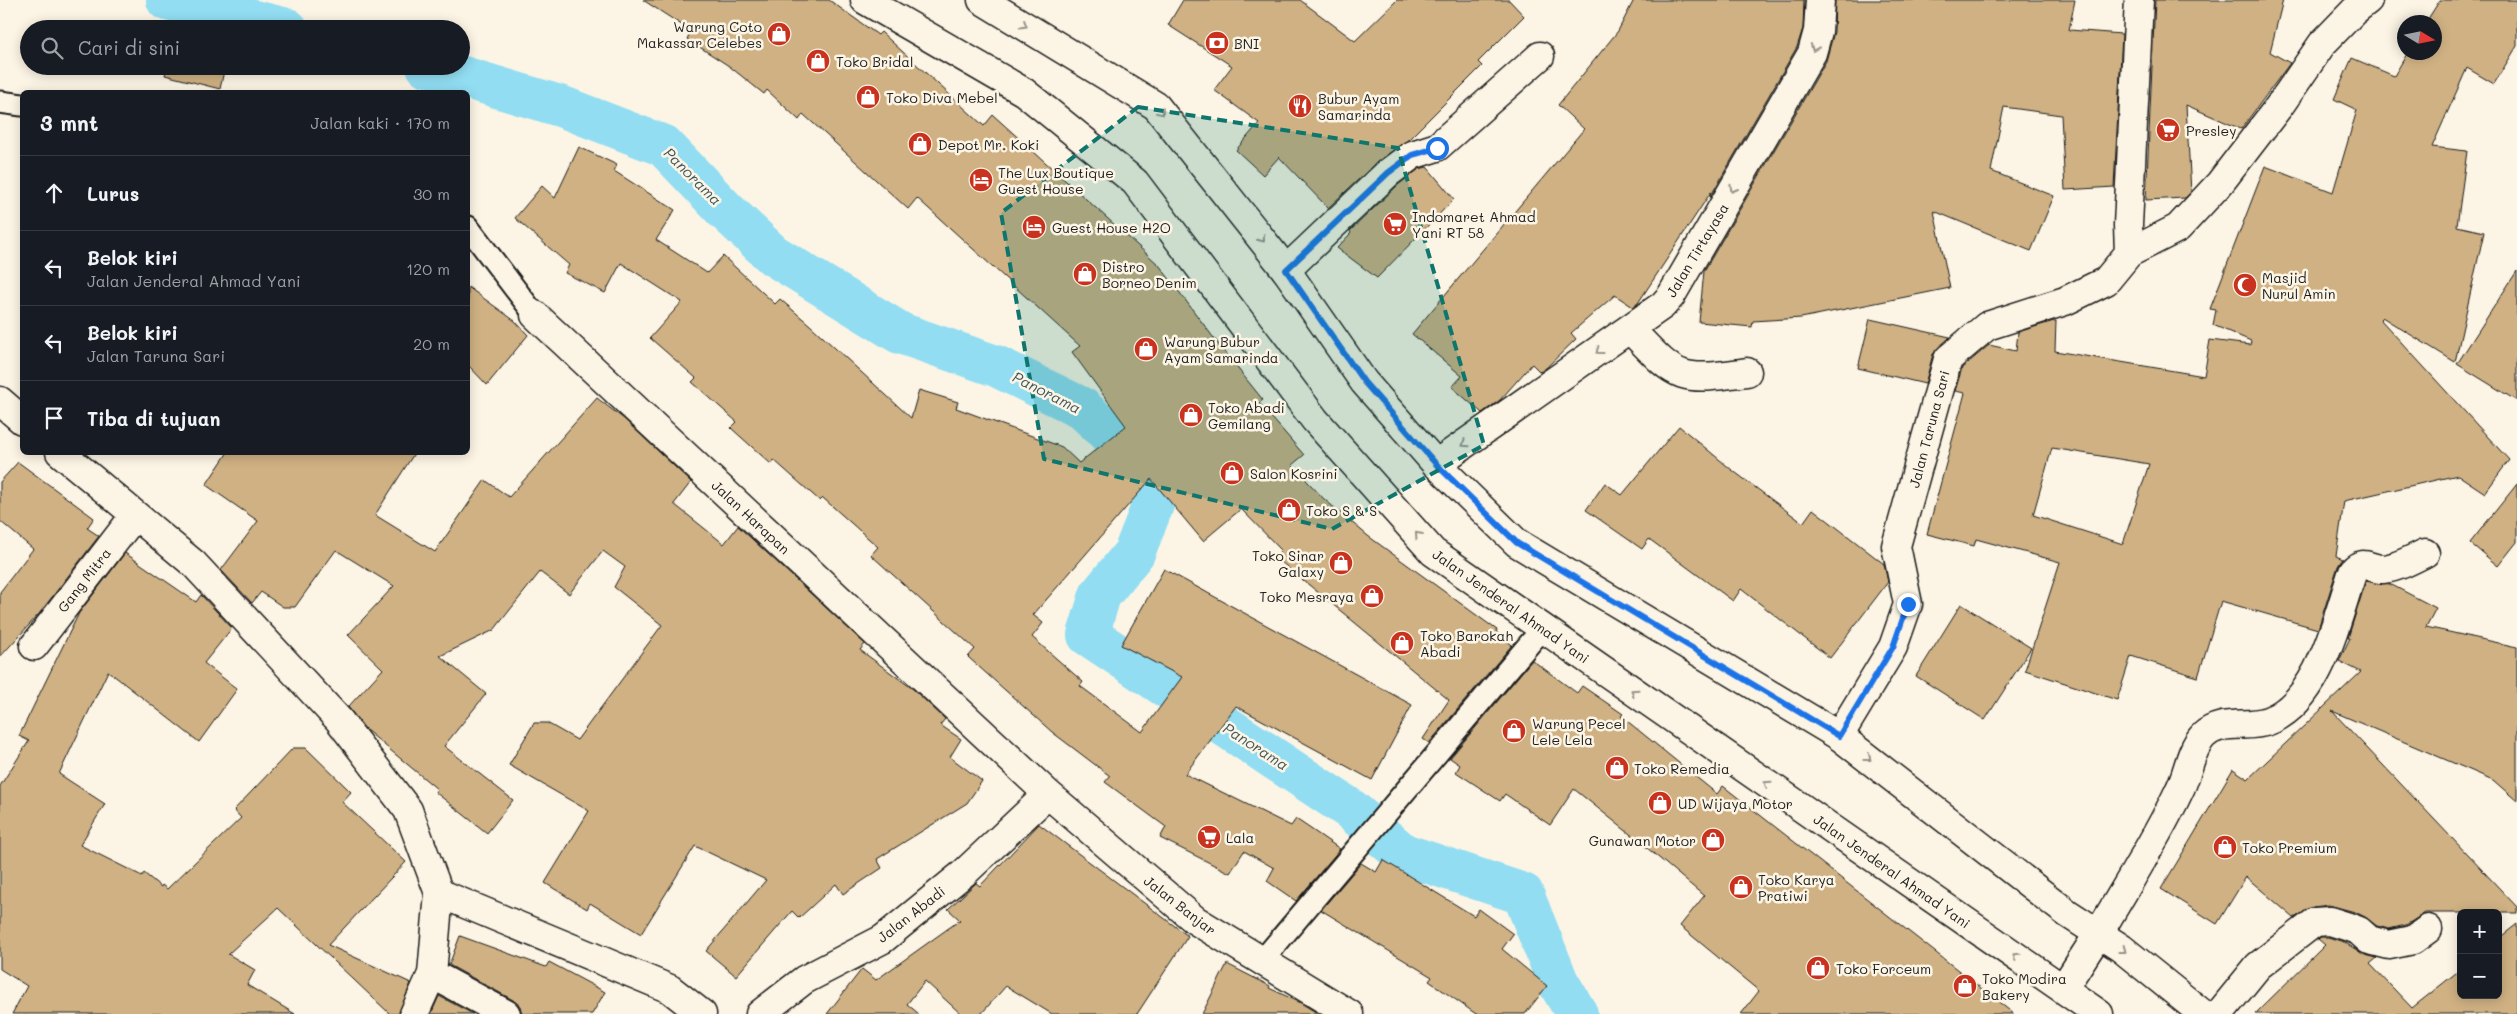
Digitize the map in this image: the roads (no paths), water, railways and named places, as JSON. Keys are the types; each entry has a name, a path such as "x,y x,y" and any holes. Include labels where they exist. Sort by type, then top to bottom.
{"street":[{"name":"Jalan Jenderal Ahmad Yani","path":"865,0 1024,92 1135,182 1315,420 1433,552 2100,1014"},
{"path":"982,0 1156,106 1286,270 1364,382 1436,464 1517,543 1839,736 2067,913 2099,933 2203,1014"},
{"name":"Jalan Tirtayasa","path":"1436,464 1630,329 1663,305 1671,296 1812,53 1818,32 1820,0"},
{"path":"2139,0 2128,225 2129,252 2178,228 2220,183 2280,105 2322,44 2354,11 2368,0"},
{"path":"1286,270 1388,173 1412,155 1437,148 1540,56"},
{"name":"Jalan Taruna Sari","path":"1839,736 1893,647 1908,604 1896,546 1948,359 1987,326 2066,301 2106,281 2129,252"},
{"name":"Jalan Harapan","path":"535,315 1048,794"},
{"path":"1630,329 1664,364 1675,372 1704,378 1747,372"},
{"path":"0,401 20,418"},
{"path":"64,455 194,564 339,720 408,810 439,893 432,974 414,1014"},
{"name":"Gang Mitra","path":"34,646 135,515"},
{"path":"2063,989 2099,933 2179,791 2195,746 2203,736 2223,724 2247,725 2267,721 2277,716 2300,697 2315,677 2330,640 2353,571 2359,565 2366,564 2384,569 2426,553"},
{"name":"Jalan Banjar","path":"1048,794 1195,920 1349,1014"},
{"name":"Jalan Abadi","path":"760,1014 804,980 882,939 964,873 1048,794"},
{"path":"439,893 670,989 702,1014"},
{"path":"2219,1014 2258,966 2315,922 2330,921 2349,927 2359,931 2369,940 2389,946 2413,940 2428,929"},
{"path":"432,974 506,1014"}],"lane":[{"path":"0,102 20,105"},
{"name":"Jalan Harapan","path":"470,230 535,315"},
{"path":"1261,962 1542,629"}],"waterway":[{"name":"Panorama","path":"167,0 250,20"},
{"name":"Panorama","path":"457,75 563,107 664,146 725,210 773,255 900,333 996,366 1082,408 1128,451 1154,502 1134,553 1100,595 1088,635 1350,809 1403,854 1523,894 1558,982 1577,1014"}],"place":[{"name":"Warung Coto Makassar Celebes","path":"779,34"},
{"name":"BNI","path":"1217,43"},
{"name":"Toko Bridal","path":"818,61"},
{"name":"Toko Diva Mebel","path":"868,97"},
{"name":"Bubur Ayam Samarinda","path":"1300,106"},
{"name":"Presley","path":"2168,130"},
{"name":"Depot Mr. Koki","path":"920,144"},
{"name":"The Lux Boutique Guest House","path":"981,180"},
{"name":"Indomaret Ahmad Yani RT 58","path":"1395,224"},
{"name":"Guest House H2O","path":"1034,227"},
{"name":"Distro Borneo Denim","path":"1085,274"},
{"name":"Masjid Nurul Amin","path":"2245,285"},
{"name":"Warung Bubur Ayam Samarinda","path":"1146,349"},
{"name":"Toko Abadi Gemilang","path":"1191,415"},
{"name":"Salon Kosrini","path":"1232,473"},
{"name":"Toko S & S","path":"1289,510"},
{"name":"Toko Sinar Galaxy","path":"1341,563"},
{"name":"Toko Mesraya","path":"1372,596"},
{"name":"Toko Barokah Abadi","path":"1402,643"},
{"name":"Warung Pecel Lele Lela","path":"1514,731"},
{"name":"Toko Remedia","path":"1617,768"},
{"name":"UD Wijaya Motor","path":"1660,803"},
{"name":"Lala","path":"1209,837"},
{"name":"Gunawan Motor","path":"1713,840"},
{"name":"Toko Premium","path":"2225,847"},
{"name":"Toko Karya Pratiwi","path":"1741,887"},
{"name":"Toko Forceum","path":"1818,968"},
{"name":"Toko Modira Bakery","path":"1965,986"}]}
